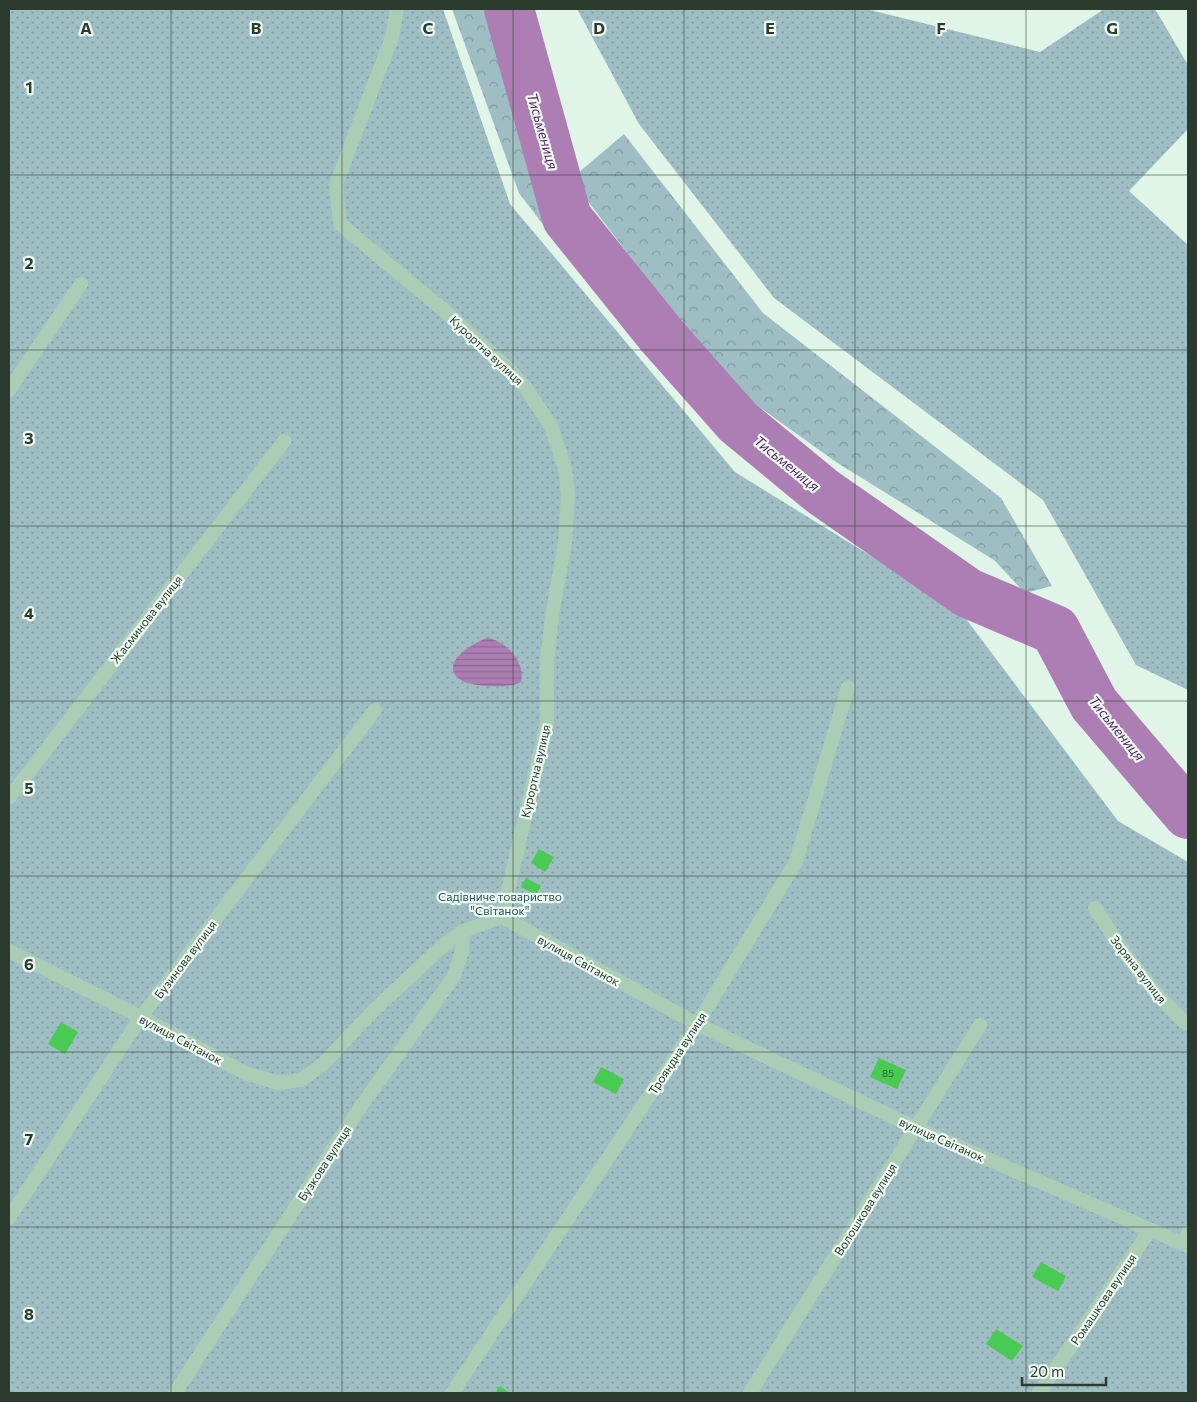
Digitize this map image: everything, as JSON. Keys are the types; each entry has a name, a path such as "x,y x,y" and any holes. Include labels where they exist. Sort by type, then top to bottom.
{"street":[{"name":"Курортна вулиця","path":"397,9 392,36 336,184 340,224 446,312 526,387 551,426 565,469 568,495 565,542 552,616 547,663 547,722 502,917"},
{"path":"9,390 81,284"},
{"name":"Жасминова вулиця","path":"9,798 284,440"},
{"name":"Трояндна вулиця","path":"452,1393 697,1024 796,862 848,687"},
{"name":"Бузинова вулиця","path":"9,1218 141,1017 375,710"},
{"name":"Зоряна вулиця","path":"1095,908 1122,952 1160,999 1188,1025"},
{"name":"вулиця Світанок","path":"9,951 141,1017 245,1073 278,1083 301,1080 322,1064 374,1010 444,945 463,931 502,917 697,1024 916,1128 1186,1246"},
{"name":"Бузкова вулиця","path":"175,1393 362,1106 454,976 462,951 463,931"},
{"name":"Волошкова вулиця","path":"750,1393 980,1025"},
{"name":"Ромашкова вулиця","path":"1039,1393 1150,1230"},
{"path":"1186,1246 1188,1232"}],"green space":[{"name":"Садівниче товариство \"Світанок\"","path":"9,9 443,9 510,204 735,472 960,611 1118,821 1188,862 1188,1389 1186,1393 9,1393"},
{"path":"452,9 496,9 580,273 519,193"},
{"path":"577,9 866,9 1040,52 1104,9 1155,9 1188,65 1188,129 1129,191 1188,245 1188,690 1136,665 1043,500 774,298 639,124"},
{"path":"624,134 763,313 1001,498 1052,586 1025,593 994,560 836,462 727,384 571,179"}],"shaded area":[{"path":"487,638 501,643 513,654 520,667 521,682 509,686 482,686 461,680 455,674 453,667 460,655 466,649"}],"building":[{"path":"539,849 554,857 545,872 531,863"},
{"path":"526,878 541,886 536,895 521,887"},
{"path":"61,1022 78,1032 65,1054 48,1044"},
{"path":"879,1058 906,1070 897,1089 870,1077"},
{"path":"601,1067 624,1079 616,1094 593,1082"},
{"path":"1041,1262 1066,1276 1058,1291 1032,1277"},
{"path":"996,1329 1023,1346 1012,1361 986,1344"},
{"path":"500,1386 509,1393 495,1393"}],"waterway":[{"name":"Тисьмениця","path":"509,9 567,218 661,335 738,422 823,492 968,593 1055,630 1094,704 1188,814"}]}
